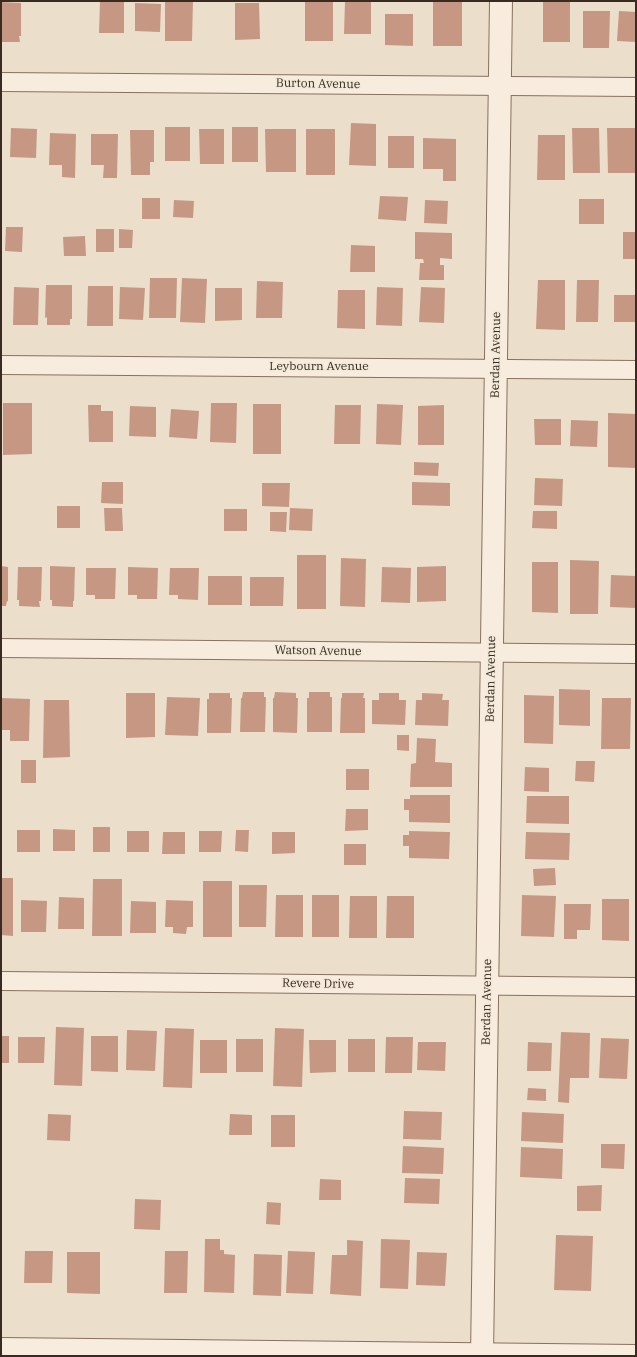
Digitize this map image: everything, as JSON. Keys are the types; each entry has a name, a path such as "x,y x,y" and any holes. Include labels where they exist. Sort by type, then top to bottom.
{"street":[{"name":"Berdan Avenue","path":"482,1354 501,1"},
{"name":"Burton Avenue","path":"1,82 636,87"},
{"name":"Leybourn Avenue","path":"1,365 636,370"},
{"name":"Watson Avenue","path":"1,648 636,654"},
{"name":"Revere Drive","path":"1,981 636,987"},
{"path":"1,1348 482,1354 636,1354"}],"building":[{"path":"100,1 124,1 124,33 99,33"},
{"path":"165,1 193,1 192,41 165,41"},
{"path":"305,1 333,1 333,41 305,41"},
{"path":"433,1 462,1 462,46 433,46"},
{"path":"543,1 570,1 570,42 543,42"},
{"path":"1,2 21,3 20,42 1,42"},
{"path":"345,2 371,2 371,34 344,34"},
{"path":"135,3 161,4 160,32 135,31"},
{"path":"235,3 259,3 260,39 235,40"},
{"path":"583,11 610,11 609,48 583,48"},
{"path":"619,11 636,12 636,42 617,41"},
{"path":"385,14 413,14 413,46 385,45"},
{"path":"351,123 376,124 376,166 349,165"},
{"path":"165,127 190,127 190,161 165,161"},
{"path":"232,127 258,127 258,162 232,162"},
{"path":"11,128 37,129 36,158 10,157"},
{"path":"572,128 599,128 600,173 573,173"},
{"path":"607,128 635,128 635,173 608,173"},
{"path":"199,129 224,129 224,164 200,164"},
{"path":"265,129 296,129 296,172 266,172"},
{"path":"306,129 335,129 335,175 306,175"},
{"path":"130,130 154,130 154,162 150,162 150,175 131,175"},
{"path":"50,133 76,134 75,178 62,177 62,165 49,165"},
{"path":"91,134 118,134 117,178 103,178 104,165 91,165"},
{"path":"538,135 565,135 565,180 537,180"},
{"path":"388,136 414,136 414,168 388,168"},
{"path":"423,138 456,139 456,181 443,181 443,169 423,169"},
{"path":"380,196 408,197 406,221 378,219"},
{"path":"142,198 160,198 160,219 142,219"},
{"path":"579,199 604,199 604,224 579,224"},
{"path":"174,200 194,201 193,218 173,217"},
{"path":"425,200 448,201 447,224 424,223"},
{"path":"6,227 23,227 22,252 5,251"},
{"path":"96,229 114,229 114,252 96,252"},
{"path":"119,229 133,230 132,248 119,248"},
{"path":"415,232 452,233 452,259 440,258 440,265 444,265 444,280 419,280 420,263 424,263 423,259 415,259"},
{"path":"623,232 636,232 636,259 623,259"},
{"path":"85,236 86,256 64,256 63,237"},
{"path":"351,245 375,246 375,272 350,272"},
{"path":"150,278 177,278 176,318 149,318"},
{"path":"182,278 207,279 205,323 180,322"},
{"path":"538,280 565,280 565,330 536,329"},
{"path":"577,280 599,280 598,322 576,322"},
{"path":"257,281 283,282 282,318 256,318"},
{"path":"46,285 72,285 72,319 70,319 70,325 47,325 47,317 45,318"},
{"path":"88,286 113,286 113,326 87,326"},
{"path":"14,287 39,288 38,325 13,325"},
{"path":"120,287 145,288 143,320 119,319"},
{"path":"377,287 403,288 402,326 376,325"},
{"path":"421,287 445,288 444,323 419,322"},
{"path":"215,288 242,288 242,320 215,321"},
{"path":"338,290 365,290 365,329 337,328"},
{"path":"614,295 636,295 636,322 614,322"},
{"path":"3,403 32,403 32,454 3,455"},
{"path":"211,403 237,403 236,443 210,442"},
{"path":"253,404 281,404 281,454 253,454"},
{"path":"377,404 403,405 401,445 376,444"},
{"path":"88,405 101,405 101,411 113,411 113,442 89,442"},
{"path":"335,405 361,405 360,444 334,444"},
{"path":"444,405 444,445 418,445 418,406"},
{"path":"130,406 156,407 156,437 129,436"},
{"path":"171,409 199,411 197,439 169,437"},
{"path":"608,413 636,414 636,468 608,467"},
{"path":"534,419 561,419 561,445 535,445"},
{"path":"571,420 598,421 597,447 570,446"},
{"path":"414,462 439,463 438,476 414,475"},
{"path":"535,478 563,479 562,506 534,505"},
{"path":"102,482 123,482 123,504 101,503"},
{"path":"412,482 450,483 450,506 412,505"},
{"path":"262,483 290,483 289,507 262,506"},
{"path":"57,506 80,506 80,528 57,528"},
{"path":"104,508 122,508 123,531 105,531"},
{"path":"290,508 313,509 312,531 289,530"},
{"path":"224,509 247,509 247,531 224,531"},
{"path":"533,511 557,511 557,529 532,528"},
{"path":"270,512 287,512 286,532 270,531"},
{"path":"297,555 326,555 326,609 297,609"},
{"path":"341,558 366,559 365,607 340,606"},
{"path":"570,560 599,561 598,614 570,614"},
{"path":"532,562 558,562 558,613 532,612"},
{"path":"1,566 8,567 8,601 6,606 1,606"},
{"path":"50,566 75,567 73,607 52,606 52,600 50,600"},
{"path":"446,566 446,601 417,602 417,567"},
{"path":"18,567 42,567 41,601 39,601 40,607 19,606 19,600 17,600"},
{"path":"128,567 158,568 157,599 137,599 137,595 128,595"},
{"path":"382,567 411,568 410,603 381,602"},
{"path":"86,568 116,568 115,599 95,599 95,595 86,595"},
{"path":"170,568 199,568 198,600 178,599 178,595 169,595"},
{"path":"611,575 636,576 636,608 610,607"},
{"path":"208,576 242,576 242,605 208,605"},
{"path":"250,577 284,577 283,606 250,606"},
{"path":"559,689 590,690 590,726 559,725"},
{"path":"243,692 264,692 264,697 266,697 265,732 240,732 241,698"},
{"path":"275,692 296,693 296,698 298,698 297,733 273,732 273,698"},
{"path":"309,692 330,692 330,697 332,697 332,732 307,732 307,698 309,698"},
{"path":"126,693 155,693 155,737 126,738"},
{"path":"209,693 230,693 230,698 232,698 231,733 207,733 207,699 209,699"},
{"path":"342,693 364,693 365,733 340,733"},
{"path":"379,693 399,693 399,700 406,700 405,725 372,724 372,700 379,700"},
{"path":"422,693 443,694 442,700 449,700 448,726 415,725 416,700 422,700"},
{"path":"524,695 554,696 553,744 524,743"},
{"path":"167,697 200,698 198,736 165,735"},
{"path":"1,698 30,699 29,741 10,741 10,730 1,730"},
{"path":"602,698 631,698 630,749 601,749"},
{"path":"44,700 69,700 70,757 43,758"},
{"path":"397,735 409,735 409,751 397,750"},
{"path":"417,738 436,739 435,762 452,763 452,787 410,787 411,764 416,763"},
{"path":"21,760 36,760 36,783 21,783"},
{"path":"576,761 595,761 594,782 575,781"},
{"path":"525,767 549,768 549,792 524,791"},
{"path":"346,769 369,769 369,790 346,790"},
{"path":"410,795 450,795 450,823 409,822 409,810 404,810 404,799 410,799"},
{"path":"527,796 569,796 569,824 526,823"},
{"path":"346,809 368,809 368,830 345,831"},
{"path":"93,827 110,827 110,852 93,852"},
{"path":"53,829 75,830 75,851 53,851"},
{"path":"17,830 40,830 40,852 17,852"},
{"path":"236,830 249,830 248,852 235,851"},
{"path":"127,831 149,831 149,852 127,852"},
{"path":"199,831 222,831 221,852 199,852"},
{"path":"409,831 450,832 449,859 409,858 409,846 403,846 403,835 409,835"},
{"path":"163,832 185,832 185,854 162,854"},
{"path":"272,832 295,832 295,853 272,854"},
{"path":"526,832 570,833 569,860 525,859"},
{"path":"344,844 366,844 366,865 344,865"},
{"path":"555,868 556,885 534,886 533,869"},
{"path":"1,878 13,878 13,936 1,935"},
{"path":"93,879 122,879 122,936 92,936"},
{"path":"203,881 232,881 232,937 203,937"},
{"path":"239,885 267,885 266,927 239,927"},
{"path":"276,895 303,895 303,937 275,937"},
{"path":"312,895 339,895 339,937 312,937"},
{"path":"522,895 556,896 554,937 521,936"},
{"path":"350,896 377,896 377,938 349,938"},
{"path":"387,896 414,896 414,938 386,938"},
{"path":"59,897 84,898 84,929 58,929"},
{"path":"602,899 629,899 629,941 602,940"},
{"path":"21,900 47,901 46,932 21,932"},
{"path":"166,900 193,901 193,927 187,927 186,934 173,933 173,927 165,927"},
{"path":"131,901 156,902 156,933 130,933"},
{"path":"564,904 591,904 590,930 577,930 577,939 564,939"},
{"path":"56,1027 84,1028 82,1086 54,1085"},
{"path":"165,1028 194,1029 192,1088 163,1087"},
{"path":"275,1028 304,1029 302,1087 273,1086"},
{"path":"127,1030 157,1031 155,1071 126,1070"},
{"path":"561,1032 590,1033 589,1078 570,1078 569,1103 558,1102"},
{"path":"1,1036 9,1036 9,1063 1,1063"},
{"path":"91,1036 118,1036 118,1072 91,1071"},
{"path":"18,1037 45,1037 44,1063 18,1063"},
{"path":"386,1037 413,1037 412,1073 385,1073"},
{"path":"601,1038 629,1039 627,1079 599,1078"},
{"path":"236,1039 263,1039 263,1072 236,1072"},
{"path":"348,1039 375,1039 375,1072 348,1072"},
{"path":"200,1040 227,1040 227,1073 200,1073"},
{"path":"309,1040 336,1040 336,1072 310,1073"},
{"path":"418,1042 446,1042 445,1071 417,1070"},
{"path":"528,1042 552,1043 551,1071 527,1071"},
{"path":"528,1088 546,1089 546,1101 527,1100"},
{"path":"404,1111 442,1112 441,1140 403,1139"},
{"path":"522,1112 564,1114 563,1143 521,1141"},
{"path":"48,1114 71,1115 70,1141 47,1140"},
{"path":"230,1114 252,1115 252,1135 229,1135"},
{"path":"271,1115 295,1115 295,1147 271,1147"},
{"path":"601,1144 625,1144 624,1169 601,1168"},
{"path":"403,1146 444,1148 443,1174 402,1173"},
{"path":"521,1147 563,1149 562,1179 520,1177"},
{"path":"405,1178 440,1179 439,1204 404,1203"},
{"path":"320,1179 341,1180 341,1200 319,1200"},
{"path":"602,1185 601,1211 577,1211 577,1186"},
{"path":"135,1199 161,1200 160,1230 134,1229"},
{"path":"267,1202 281,1203 280,1225 266,1224"},
{"path":"556,1235 593,1236 591,1291 554,1290"},
{"path":"205,1239 220,1239 220,1250 224,1250 224,1254 235,1255 234,1293 204,1292"},
{"path":"381,1239 410,1240 408,1289 380,1288"},
{"path":"347,1240 363,1241 361,1296 330,1294 332,1255 347,1255"},
{"path":"25,1251 53,1251 52,1283 24,1283"},
{"path":"165,1251 188,1251 187,1293 164,1293"},
{"path":"288,1251 315,1252 313,1294 286,1293"},
{"path":"67,1252 100,1252 100,1294 67,1293"},
{"path":"417,1252 447,1253 445,1286 416,1285"},
{"path":"254,1254 282,1255 281,1296 253,1295"}]}
